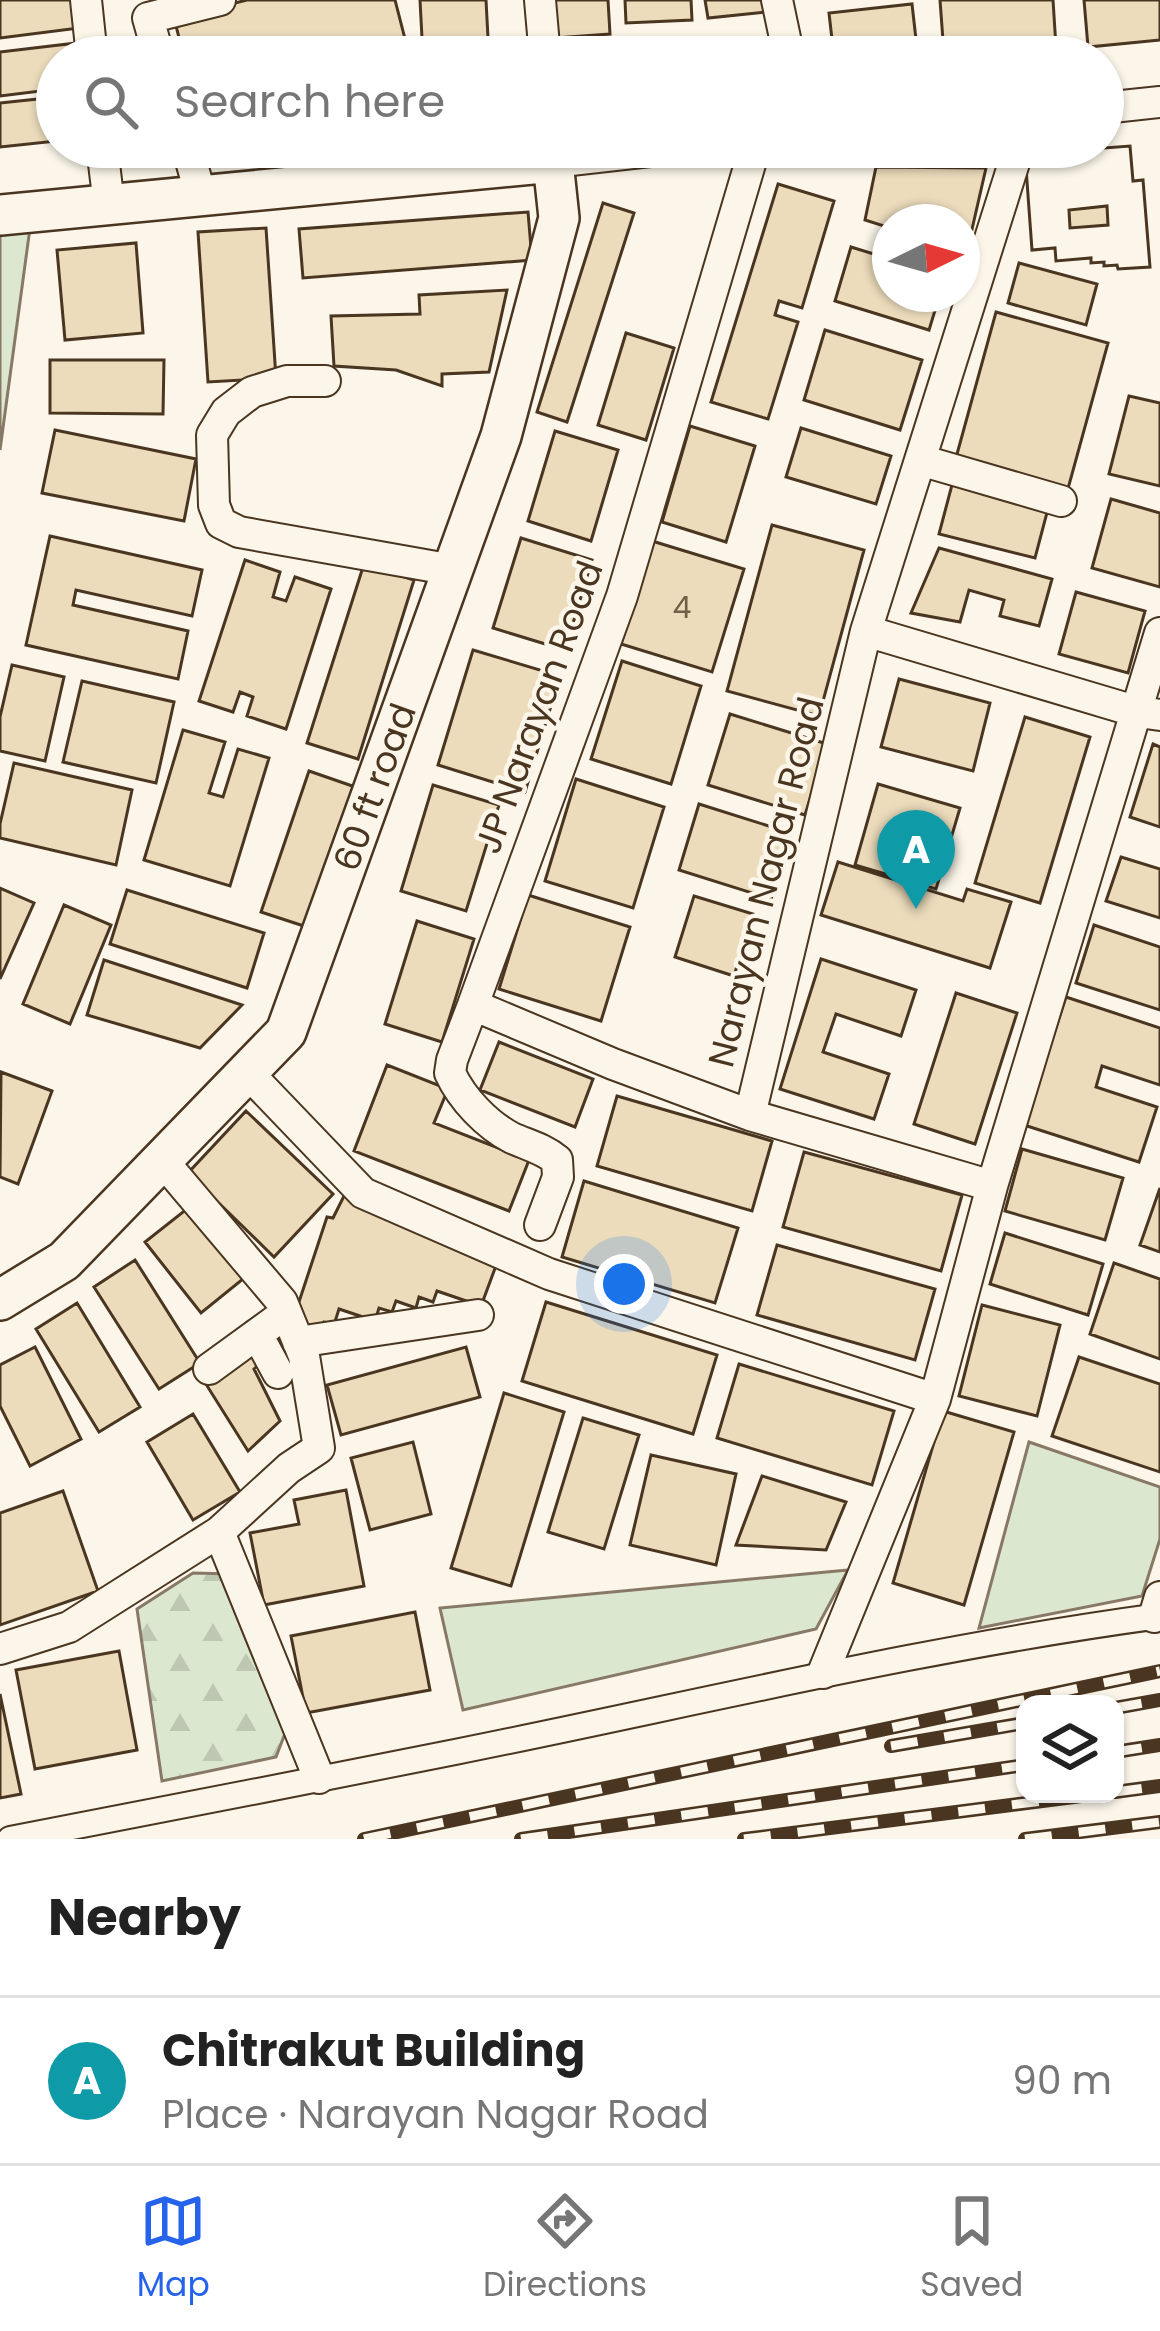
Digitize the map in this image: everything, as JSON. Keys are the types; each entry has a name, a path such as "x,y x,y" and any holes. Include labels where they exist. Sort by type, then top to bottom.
{"street":[{"path":"86,0 90,36"},
{"path":"153,36 148,18 220,0"},
{"path":"540,0 543,36"},
{"path":"777,0 785,36"},
{"path":"1124,106 1160,102"},
{"path":"105,168 109,205"},
{"path":"193,168 201,196"},
{"path":"0,215 441,168"},
{"name":"60 ft road","path":"0,1300 64,1261 286,1032 501,436 559,218 553,168"},
{"name":"JP Narayan Road","path":"540,1225 558,1178 557,1160 507,1136 475,1109 450,1073 452,1060 622,596 749,168"},
{"name":"Narayan Nagar Road","path":"992,1186 749,1115 866,631 1012,168"},
{"path":"325,381 287,382 252,392 226,412 212,435 214,505 220,523 239,532 453,570"},
{"path":"920,460 1061,500"},
{"path":"866,631 1149,714"},
{"path":"823,1673 934,1399 992,1186 1149,714 1160,633"},
{"path":"473,1005 749,1115"},
{"path":"247,1072 363,1193 549,1274 934,1399"},
{"path":"0,1649 69,1627 219,1532 289,1468 319,1448 304,1357 282,1302 162,1160"},
{"path":"209,1369 257,1334 478,1315"},
{"path":"257,1334 278,1373"},
{"path":"219,1532 319,1778"},
{"path":"10,1839 456,1752 823,1673 1158,1610"}],"green space":[{"path":"30,228 0,450 0,232"},
{"path":"1029,1442 1160,1487 1160,1539 1142,1596 979,1628"},
{"path":"848,1570 816,1629 463,1710 440,1608"},
{"path":"193,1573 232,1574 289,1723 276,1757 162,1781 137,1609"}],"building":[{"path":"0,0 75,0 79,28 0,38"},
{"path":"247,0 395,0 404,36 179,36 174,18"},
{"path":"420,0 486,0 488,36 422,36"},
{"path":"553,0 608,0 610,34 555,36"},
{"path":"625,0 691,0 692,20 626,23"},
{"path":"705,0 764,0 766,12 708,18"},
{"path":"940,0 1053,0 1055,36 943,36"},
{"path":"1084,0 1160,0 1160,40 1124,44 1124,36 1087,36"},
{"path":"912,4 916,36 832,36 829,13"},
{"path":"36,48 36,92 0,96 0,52"},
{"path":"36,99 36,143 0,147 0,103"},
{"path":"1124,146 1130,146 1133,181 1143,180 1150,267 1118,269 1104,262 1091,263 1091,258 1056,261 1055,248 1032,250 1026,168 1124,168","holes":["1107,206 1108,225 1070,228 1069,210"]},
{"path":"1124,146 1130,146 1133,181 1143,180 1150,267 1118,269 1104,262 1091,263 1091,258 1056,261 1055,248 1032,250 1026,168 1124,168"},
{"path":"876,168 986,168 978,204 872,204 872,222 865,220"},
{"path":"778,184 834,201 802,308 779,301 775,315 798,322 768,419 711,402"},
{"path":"603,203 634,213 567,422 537,412"},
{"path":"528,212 532,260 303,278 299,229"},
{"path":"266,228 276,378 208,382 198,232"},
{"path":"136,243 143,333 65,340 57,250"},
{"path":"851,247 872,253 872,312 934,312 929,330 835,301"},
{"path":"1019,263 1097,284 1086,325 1008,303"},
{"path":"507,290 489,372 442,374 442,386 396,370 334,366 331,316 420,314 419,295"},
{"path":"996,312 1108,343 1066,496 954,465"},
{"path":"825,330 922,360 900,430 804,400"},
{"path":"626,333 674,348 646,440 598,425"},
{"path":"50,360 164,360 163,414 50,413"},
{"path":"1129,396 1160,403 1160,486 1109,474"},
{"path":"690,426 755,446 726,542 662,522"},
{"path":"801,428 891,456 876,504 786,477"},
{"path":"55,430 196,459 184,521 42,493"},
{"path":"555,431 618,450 591,541 528,521"},
{"path":"953,481 1049,505 1035,558 939,534"},
{"path":"1111,499 1160,513 1160,587 1092,568"},
{"path":"772,525 864,550 819,716 727,691"},
{"path":"50,536 202,570 192,616 76,590 73,605 188,631 178,679 26,645"},
{"path":"521,538 592,560 565,650 493,628"},
{"path":"652,541 744,569 712,672 621,644"},
{"path":"939,548 1052,579 1039,626 1000,616 1004,600 969,590 960,622 911,613"},
{"path":"245,560 280,572 273,597 286,601 295,577 331,589 286,729 247,716 253,697 240,692 233,712 199,701"},
{"path":"364,564 414,580 358,759 307,743"},
{"path":"1076,592 1145,611 1128,673 1059,654"},
{"path":"473,650 560,676 525,792 438,765"},
{"path":"622,661 701,686 671,784 591,759"},
{"path":"12,665 64,677 45,761 0,751 0,717"},
{"path":"899,679 990,703 973,771 881,747"},
{"path":"82,681 174,702 156,783 63,762"},
{"path":"730,714 827,744 805,815 708,785"},
{"path":"1025,717 1090,737 1040,903 975,883"},
{"path":"183,730 225,742 209,793 223,797 238,749 269,758 230,886 144,860"},
{"path":"1153,744 1160,747 1160,827 1130,817"},
{"path":"14,763 132,790 116,865 0,838"},
{"path":"309,771 361,789 313,929 261,912"},
{"path":"576,779 664,807 633,908 545,881"},
{"path":"878,784 960,808 936,889 855,865"},
{"path":"433,785 499,805 466,911 401,891"},
{"path":"699,804 791,833 771,899 679,870"},
{"path":"1121,857 1160,869 1160,918 1106,901"},
{"path":"838,862 963,901 967,889 1011,902 990,968 821,915"},
{"path":"0,888 34,903 0,979"},
{"path":"127,890 264,933 247,988 110,944"},
{"path":"528,895 630,927 601,1021 499,989"},
{"path":"694,896 753,914 734,976 675,957"},
{"path":"64,905 111,925 70,1024 23,1004"},
{"path":"417,921 474,939 442,1042 385,1024"},
{"path":"1094,925 1160,947 1160,1010 1076,983"},
{"path":"821,959 916,990 901,1036 836,1014 823,1052 889,1074 874,1119 780,1089"},
{"path":"104,960 242,1005 200,1048 87,1015"},
{"path":"956,993 1017,1013 975,1144 914,1124"},
{"path":"1066,997 1160,1028 1160,1085 1102,1066 1096,1087 1157,1107 1139,1162 1024,1125"},
{"path":"499,1042 593,1079 575,1127 480,1090"},
{"path":"387,1065 448,1089 434,1123 529,1160 509,1211 354,1151"},
{"path":"1,1072 52,1091 18,1184 0,1177"},
{"path":"617,1096 772,1141 752,1211 597,1166"},
{"path":"246,1111 333,1194 274,1257 188,1173"},
{"path":"1022,1149 1123,1178 1105,1240 1005,1211"},
{"path":"804,1152 962,1195 941,1271 783,1227"},
{"path":"584,1181 738,1228 715,1303 562,1257"},
{"path":"1160,1188 1160,1252 1140,1245"},
{"path":"344,1196 497,1263 481,1306 437,1291 433,1302 419,1297 416,1308 396,1301 392,1312 379,1308 375,1321 339,1309 334,1325 324,1322 321,1329 293,1320 327,1217 333,1218"},
{"path":"188,1208 243,1279 201,1313 145,1242"},
{"path":"1005,1233 1103,1264 1088,1315 990,1284"},
{"path":"777,1245 935,1289 915,1360 757,1315"},
{"path":"135,1260 200,1363 159,1389 94,1287"},
{"path":"1114,1263 1160,1279 1160,1359 1090,1334"},
{"path":"546,1302 717,1355 693,1434 522,1381"},
{"path":"77,1303 140,1407 99,1432 36,1329"},
{"path":"982,1305 1060,1325 1037,1416 959,1396"},
{"path":"257,1343 265,1359 254,1369 280,1421 248,1451 204,1381"},
{"path":"35,1347 81,1439 30,1466 0,1406 0,1365"},
{"path":"466,1347 480,1397 341,1435 327,1385"},
{"path":"1079,1357 1160,1384 1160,1472 1052,1436"},
{"path":"739,1364 894,1411 872,1485 717,1438"},
{"path":"504,1393 564,1412 511,1586 451,1568"},
{"path":"943,1411 1014,1432 964,1605 893,1583"},
{"path":"193,1414 240,1492 193,1520 147,1442"},
{"path":"583,1418 639,1435 604,1549 548,1532"},
{"path":"413,1442 431,1514 370,1530 351,1458"},
{"path":"651,1455 736,1474 716,1565 630,1545"},
{"path":"762,1476 846,1502 826,1550 736,1545"},
{"path":"346,1490 364,1586 264,1605 250,1533 299,1524 294,1500"},
{"path":"63,1491 98,1591 0,1625 0,1513"},
{"path":"415,1612 430,1690 306,1713 291,1636"},
{"path":"119,1651 137,1750 35,1769 16,1670"},
{"path":"0,1694 21,1794 0,1798"}],"railway":[{"path":"364,1839 1160,1671"},
{"path":"1124,1706 1160,1700"},
{"path":"891,1746 1016,1725"},
{"path":"1124,1751 1160,1745"},
{"path":"521,1839 1016,1766"},
{"path":"1124,1791 1160,1786"},
{"path":"744,1839 1026,1803"},
{"path":"1025,1839 1160,1822"}],"place":[{"name":"Chitrakut Building","path":"916,909"}]}
